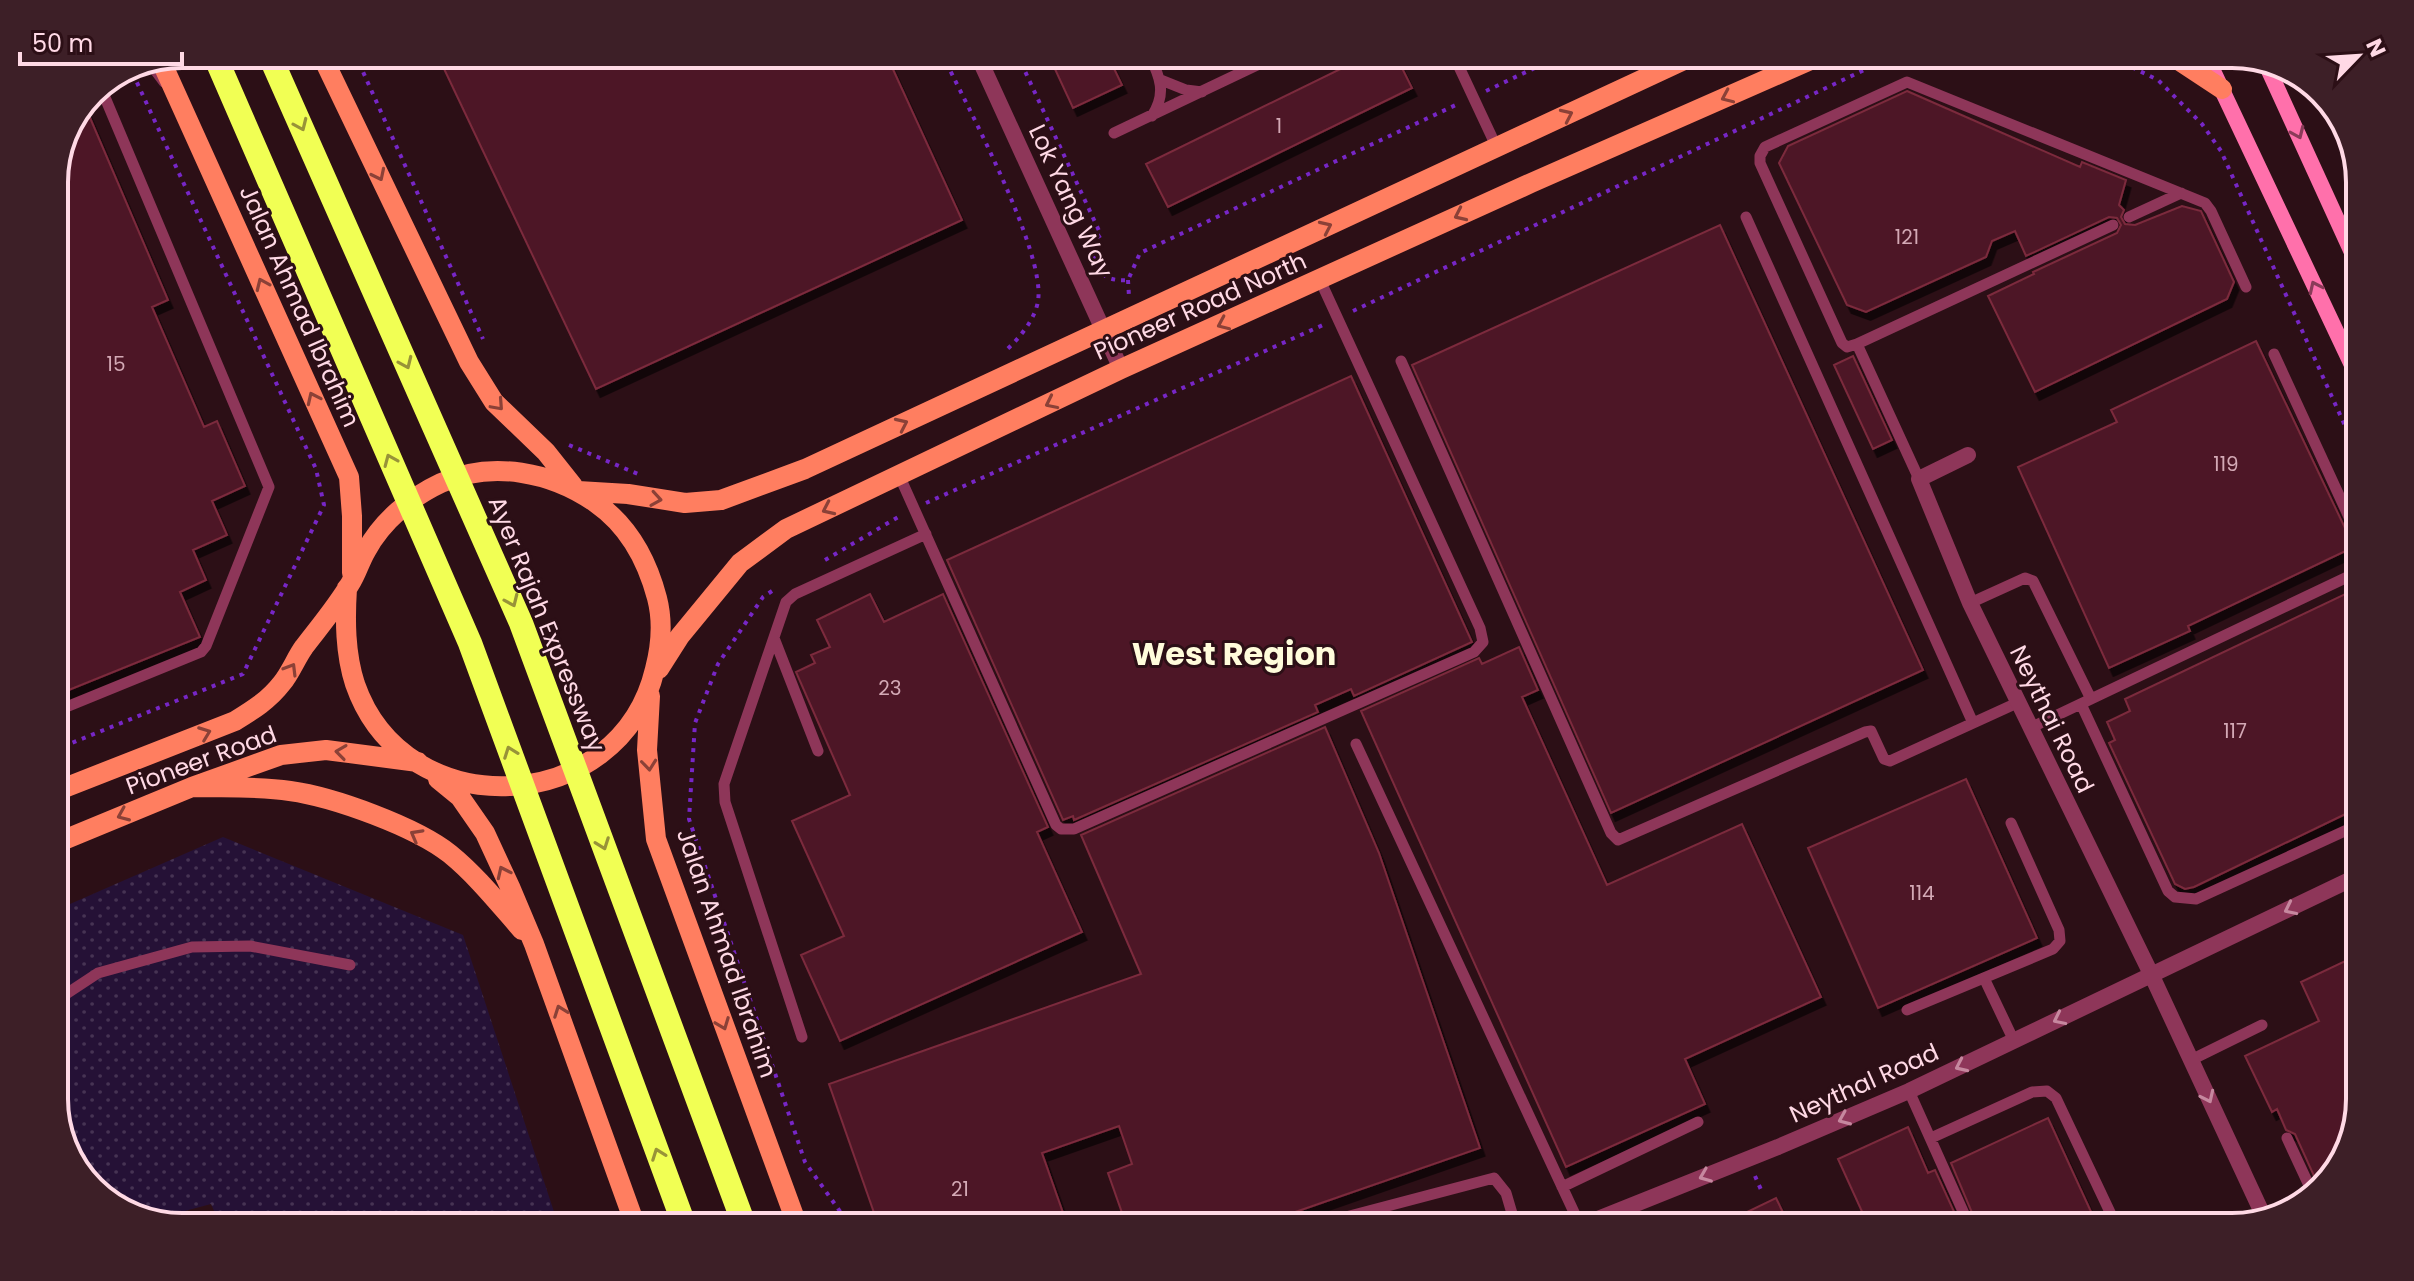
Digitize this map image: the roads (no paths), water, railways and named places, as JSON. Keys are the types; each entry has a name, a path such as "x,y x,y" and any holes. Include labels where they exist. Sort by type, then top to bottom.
{"highway":[{"path":"220,68 470,643 680,1213"},
{"name":"Ayer Rajah Expressway","path":"275,68 521,623 740,1213"}],"main road":[{"path":"328,68 469,362 494,402 546,452 577,490 608,511 633,540 650,573 660,610 660,648 651,683"},
{"name":"Pioneer Road North","path":"577,490 685,503 721,500 805,469 1667,68"},
{"name":"Pioneer Road North","path":"421,764 455,780 488,787 523,787 556,779 587,764 614,743 636,716 651,683 680,636 740,563 786,529 1121,369 1792,68"},
{"path":"2190,68 2222,89"},
{"path":"2212,68 2346,352"},
{"name":"Jalan Ahmad Ibrahim","path":"165,70 349,477 352,516 347,650 356,685 372,717 395,744 421,764"},
{"path":"2271,76 2346,239"},
{"name":"Pioneer Road","path":"68,787 235,721 261,706 282,684 350,584 367,549 387,521 413,499 443,482 477,473 511,471 545,477 577,490"},
{"name":"Jalan Ahmad Ibrahim","path":"651,683 647,750 656,839 793,1213"},
{"name":"Pioneer Road","path":"68,838 192,787 281,755 326,750 421,764"},
{"path":"421,764 460,797 485,833 534,944 631,1213"},
{"path":"192,787 289,791 341,803 400,827 448,853 477,880 534,944"}],"street":[{"name":"Lok Yang Way","path":"983,68 1121,369"},
{"path":"1919,479 1968,455"},
{"name":"Neythai Road","path":"1919,479 1970,603 2152,976"},
{"name":"Neythal Road","path":"1623,1213 1909,1091 2346,882"},
{"path":"2152,976 2260,1209"}],"lane":[{"path":"1151,116 1161,95 1161,80 1155,68"},
{"path":"1114,133 1252,68"},
{"path":"1460,68 1497,148"},
{"path":"155,72 176,94"},
{"path":"1161,80 1186,90 1203,92"},
{"path":"2113,225 1847,347 1842,343 1760,163 1760,156 1765,147 1907,82 2208,206 2246,287"},
{"path":"68,706 201,652 269,487 105,98"},
{"path":"2129,217 2181,193"},
{"path":"1746,217 1973,723"},
{"path":"899,475 1056,825 1061,829 1074,829 1474,652 1483,642 1480,628 1320,280"},
{"path":"1857,344 1919,479"},
{"path":"2274,354 2346,511"},
{"path":"1401,361 1611,833 1618,840 1865,732 1872,733 1888,762 2017,703"},
{"path":"802,1037 723,794 724,784 790,597 926,534"},
{"path":"1970,603 2025,578 2033,581 2168,891 2175,897 2196,899 2346,830"},
{"path":"2030,728 2346,578"},
{"path":"774,638 818,751"},
{"path":"1356,744 1562,1187 1570,1213"},
{"path":"1907,1010 2057,946 2061,936 2011,823"},
{"path":"68,993 98,973 192,947 250,946 350,965"},
{"path":"1984,978 2014,1041"},
{"path":"2191,1060 2262,1025"},
{"path":"1909,1091 1964,1213"},
{"path":"1931,1138 2032,1092 2047,1091 2056,1098 2110,1213"},
{"path":"1562,1187 1698,1122"},
{"path":"2287,1138 2308,1184"},
{"path":"1361,1213 1494,1178 1506,1193 1512,1213"}],"district":[{"name":"West Region","path":"1234,653"}]}
